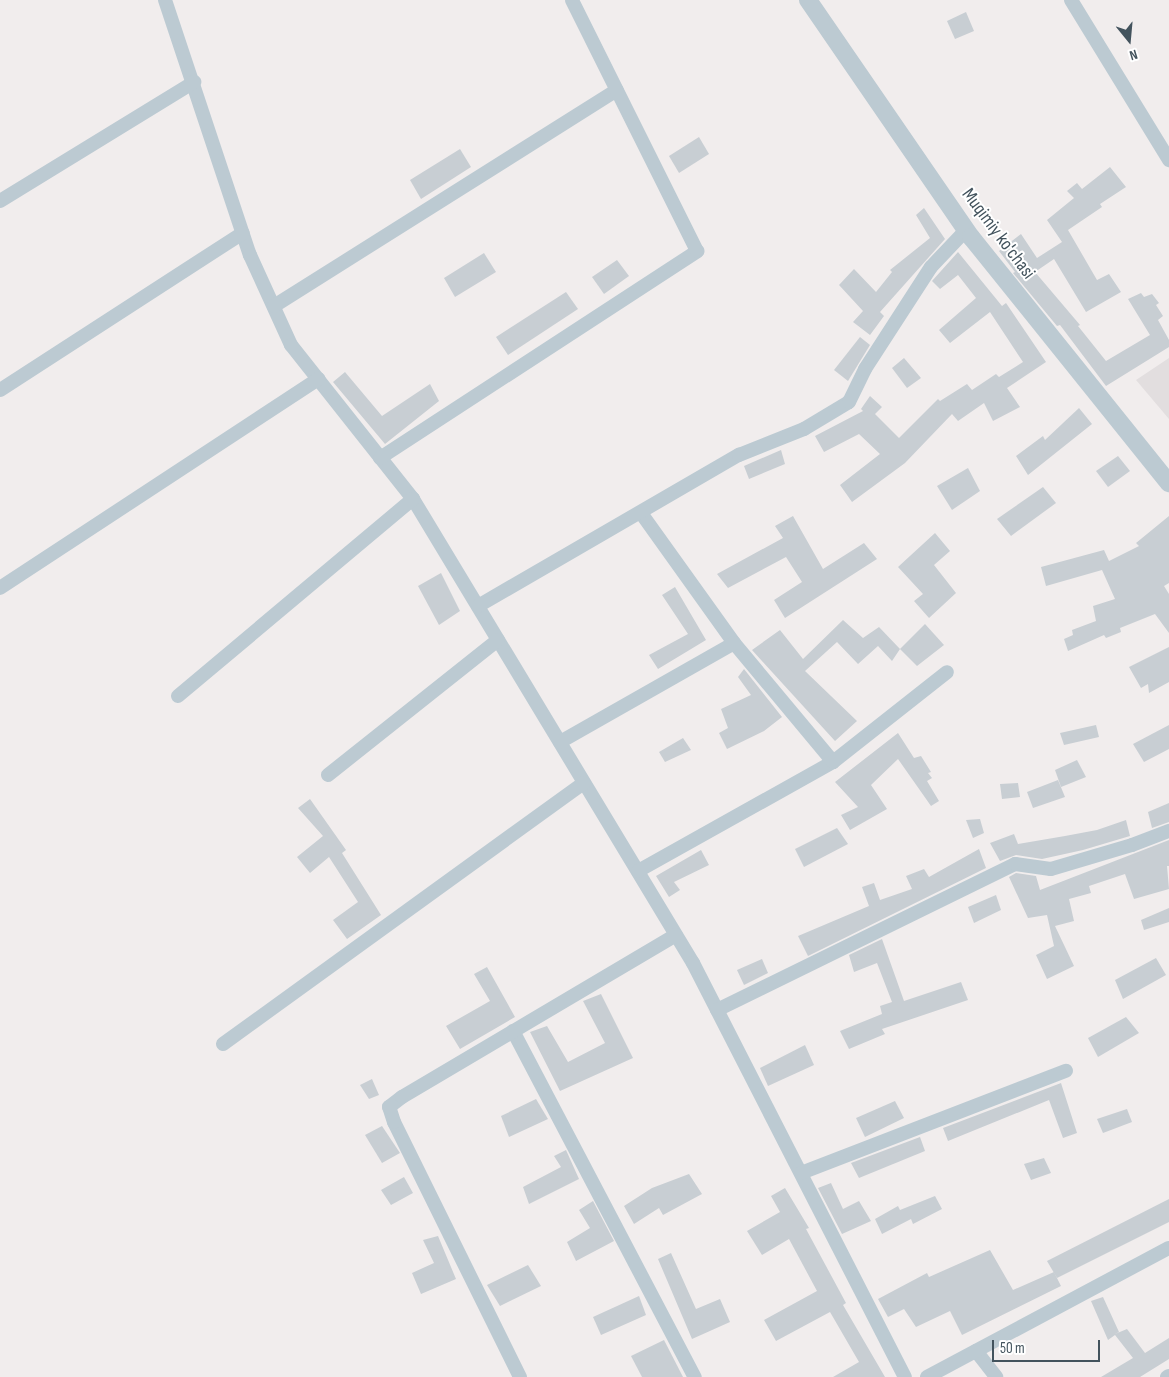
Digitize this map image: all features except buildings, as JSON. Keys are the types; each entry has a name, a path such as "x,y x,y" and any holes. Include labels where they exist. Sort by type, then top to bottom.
{"street":[{"path":"165,0 194,82 250,255 291,345 413,499 638,871 717,1010 905,1377"},
{"path":"380,458 696,250 572,0"},
{"name":"Muqimiy ko'chasi","path":"808,0 966,230 1169,483"},
{"path":"1070,0 1169,160"},
{"path":"0,201 194,82"},
{"path":"274,306 617,90"},
{"path":"478,606 739,455 804,428 849,402 865,370 930,267 966,230"},
{"path":"0,390 243,233"},
{"path":"0,588 318,379"},
{"path":"178,696 413,499"},
{"path":"641,513 734,643 833,762"},
{"path":"328,775 498,640"},
{"path":"560,742 734,643"},
{"path":"638,871 833,762 947,672"},
{"path":"223,1044 584,782"},
{"path":"717,1010 1015,864 1051,870 1132,845 1169,831"},
{"path":"520,1377 394,1122 389,1107 402,1097 676,935"},
{"path":"513,1031 695,1377"},
{"path":"800,1173 1066,1071"},
{"path":"927,1377 1169,1248"},
{"path":"976,1351 996,1377"}],"shaded area":[{"path":"1169,358 1169,419 1136,380"}]}
